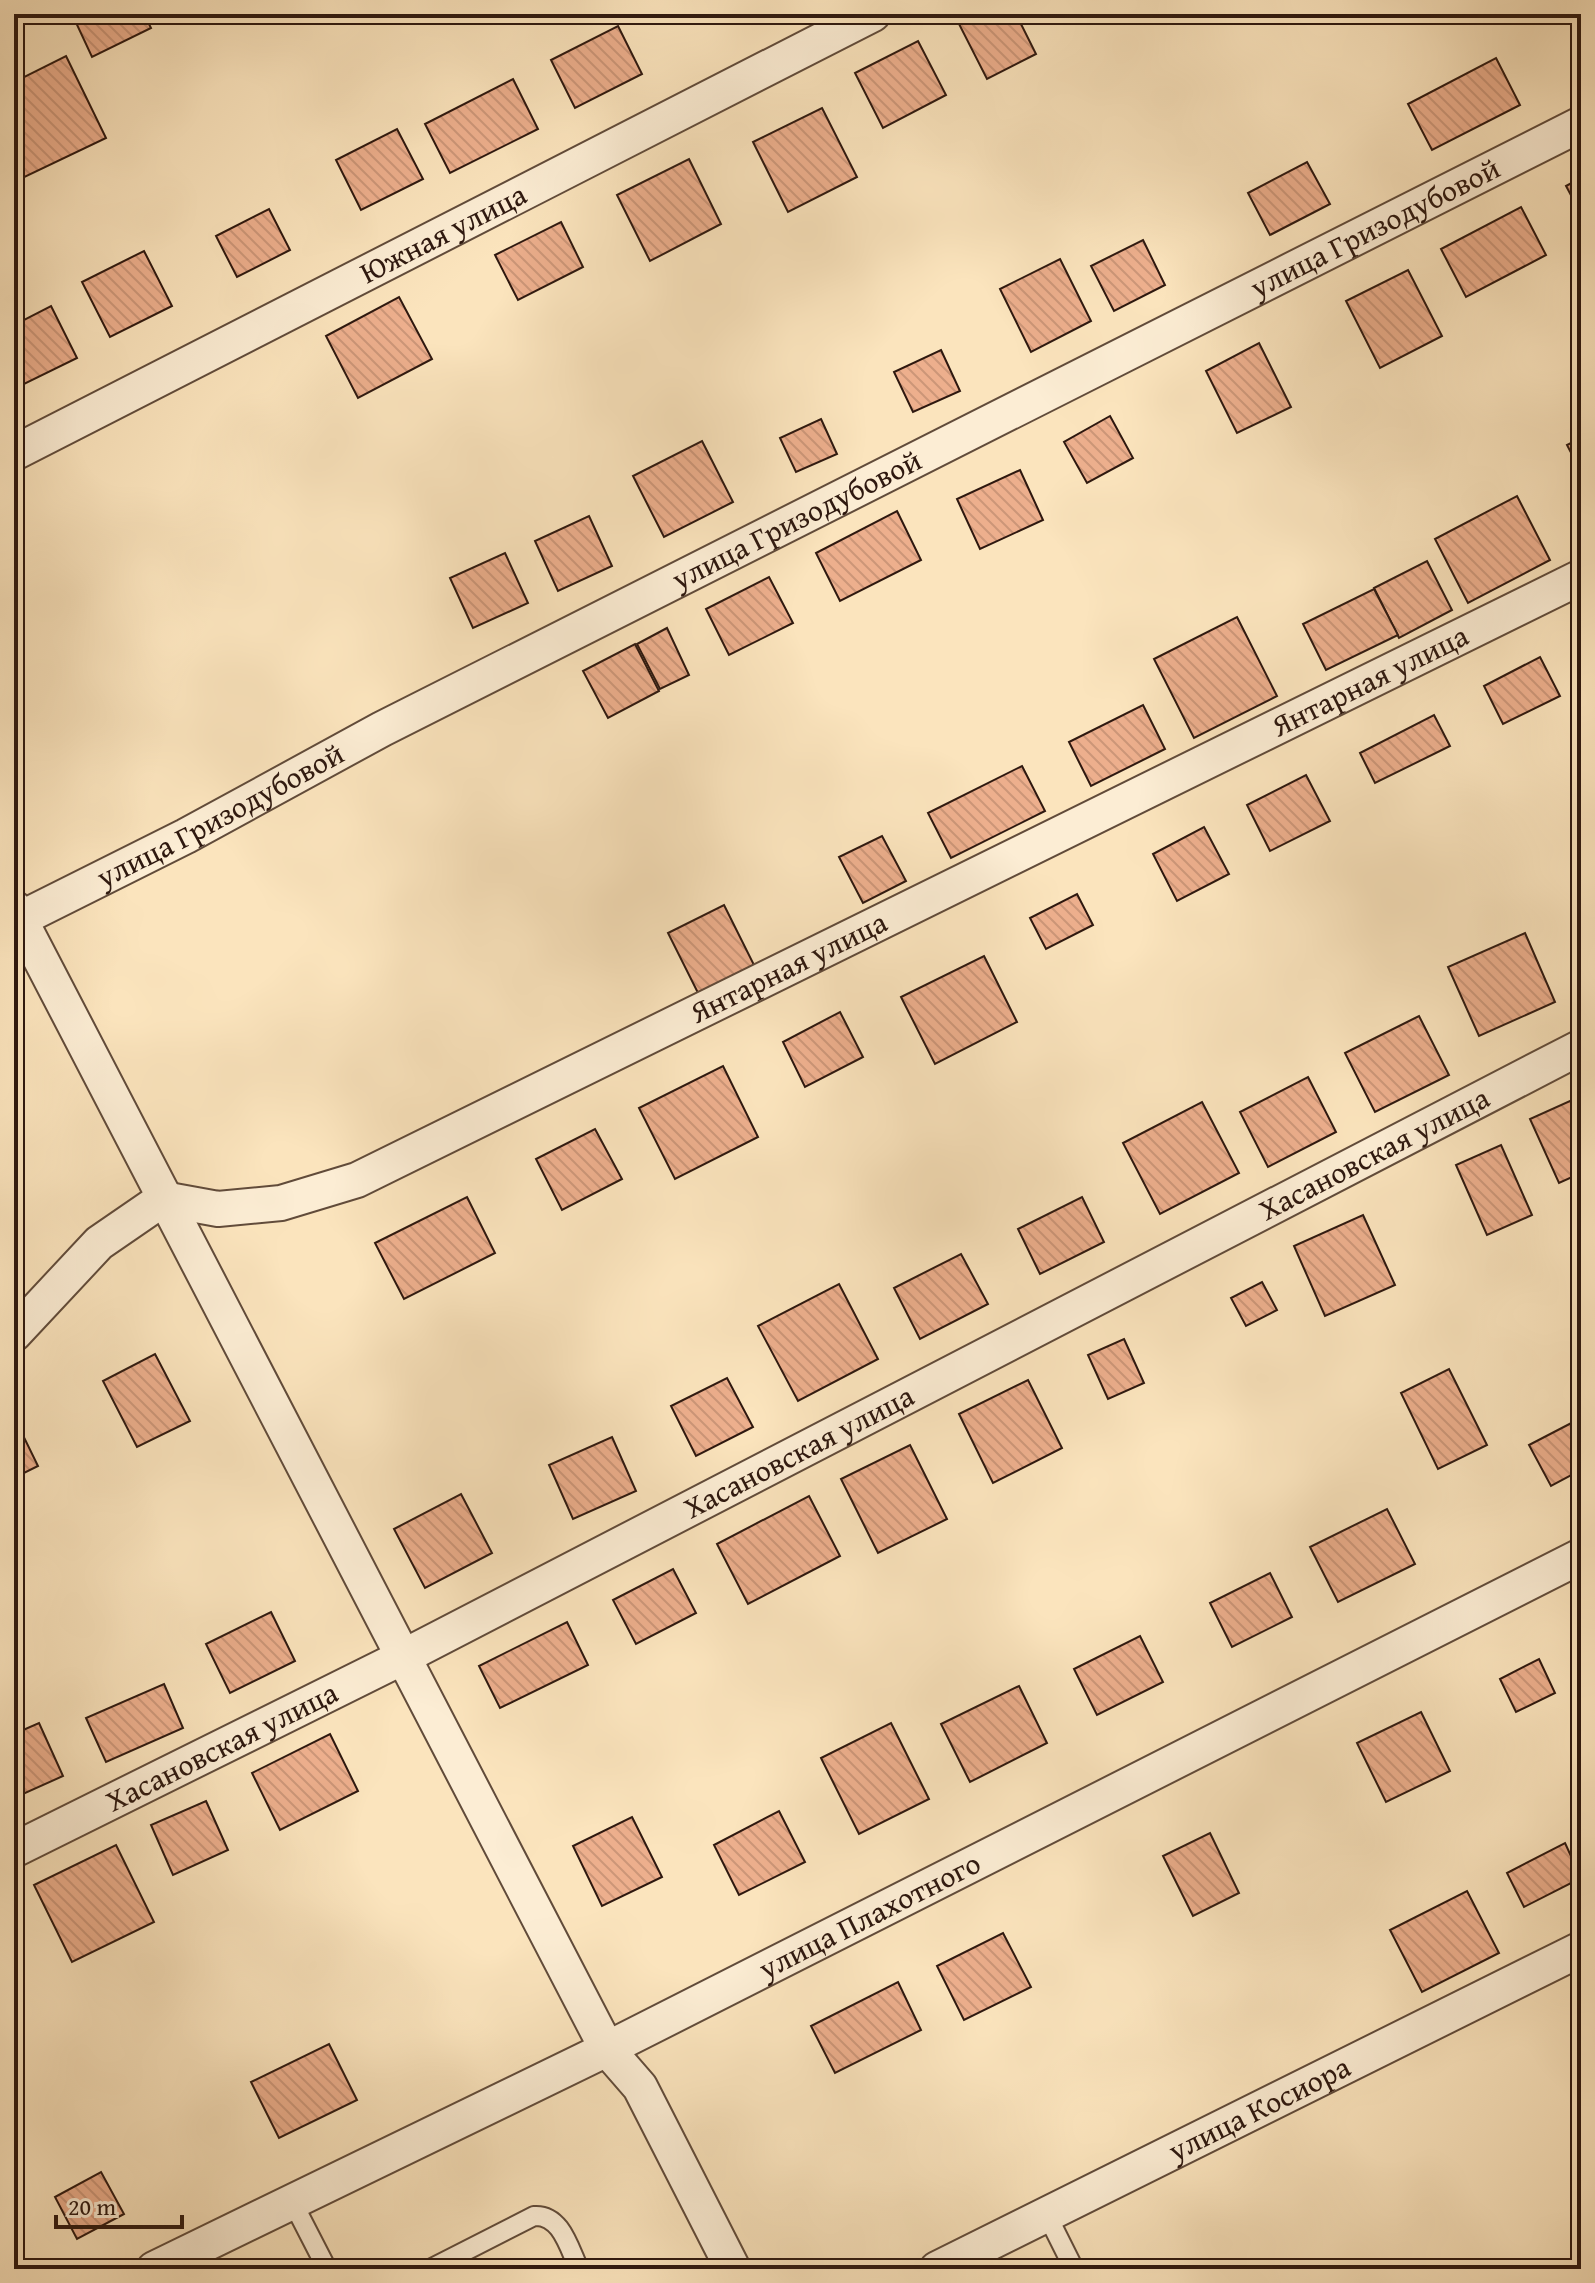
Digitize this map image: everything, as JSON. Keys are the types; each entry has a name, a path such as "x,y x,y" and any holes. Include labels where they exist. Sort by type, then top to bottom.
{"street":[{"name":"Южная улица","path":"14,453 873,14"},
{"name":"улица Гризодубовой","path":"16,917 186,836 382,729 1581,124"},
{"name":"Янтарная улица","path":"163,1199 218,1209 281,1203 357,1180 1581,577"},
{"path":"16,917 607,2049 640,2087 733,2269"},
{"name":"Хасановская улица","path":"14,1850 403,1657 1581,1047"},
{"path":"14,1334 99,1243 163,1199"},
{"name":"улица Плахотного","path":"154,2269 607,2049 1581,1556"},
{"name":"улица Косиора","path":"937,2269 1581,1949"}],"lane":[{"path":"292,2201 327,2269"},
{"path":"430,2269 534,2216 546,2215 554,2220 579,2269"},
{"path":"1047,2215 1074,2269"}],"building":[{"path":"72,14 144,14 151,28 92,57"},
{"path":"975,14 1016,14 1036,54 987,79 958,22"},
{"path":"618,26 642,74 575,108 551,60"},
{"path":"918,41 946,95 883,128 855,73"},
{"path":"66,56 106,138 14,182 14,82"},
{"path":"1496,58 1520,105 1432,150 1408,104"},
{"path":"513,79 538,129 450,173 425,124"},
{"path":"822,108 857,177 788,212 753,142"},
{"path":"397,129 423,179 361,210 336,160"},
{"path":"689,159 721,224 650,261 617,195"},
{"path":"1307,162 1330,204 1270,235 1248,193"},
{"path":"1581,178 1581,214 1566,186"},
{"path":"1521,207 1546,255 1466,297 1441,249"},
{"path":"269,209 290,250 237,277 216,236"},
{"path":"561,222 583,267 518,300 495,255"},
{"path":"1143,240 1165,285 1114,311 1091,266"},
{"path":"144,251 172,306 110,337 82,282"},
{"path":"1060,259 1091,321 1031,352 1000,289"},
{"path":"1408,270 1442,336 1380,368 1346,301"},
{"path":"399,297 432,359 358,398 326,336"},
{"path":"51,306 77,358 22,385 14,369 14,325"},
{"path":"1259,343 1291,407 1237,433 1206,371"},
{"path":"941,350 960,391 913,412 894,372"},
{"path":"1110,416 1133,458 1087,483 1064,442"},
{"path":"821,419 837,454 796,472 780,438"},
{"path":"1581,438 1581,472 1567,445"},
{"path":"702,441 733,502 664,537 633,476"},
{"path":"1020,470 1043,520 980,549 957,499"},
{"path":"1517,496 1550,560 1468,603 1435,539"},
{"path":"897,511 921,560 840,601 816,553"},
{"path":"589,516 612,566 558,591 535,541"},
{"path":"505,553 528,603 473,628 450,578"},
{"path":"1427,561 1452,610 1399,638 1374,588"},
{"path":"769,577 793,623 729,655 706,609"},
{"path":"1374,589 1398,635 1326,670 1303,624"},
{"path":"1237,617 1277,696 1194,738 1154,659"},
{"path":"667,628 689,675 660,689 637,644"},
{"path":"635,644 659,691 608,718 583,671"},
{"path":"1540,657 1560,696 1503,724 1484,686"},
{"path":"1143,705 1165,749 1091,786 1069,742"},
{"path":"1434,715 1450,746 1375,783 1360,753"},
{"path":"1022,766 1045,811 951,858 928,813"},
{"path":"1306,775 1330,821 1270,851 1247,805"},
{"path":"1204,827 1229,874 1177,901 1153,854"},
{"path":"882,836 906,881 863,903 839,857"},
{"path":"1077,894 1093,925 1046,949 1030,918"},
{"path":"724,905 754,965 698,993 668,933"},
{"path":"1525,933 1555,1002 1479,1036 1448,967"},
{"path":"984,956 1017,1022 935,1064 901,997"},
{"path":"840,1012 863,1057 805,1087 783,1042"},
{"path":"1419,1016 1449,1075 1375,1112 1345,1053"},
{"path":"723,1066 758,1137 675,1179 639,1108"},
{"path":"1308,1077 1336,1132 1268,1167 1240,1112"},
{"path":"1581,1096 1581,1173 1559,1183 1530,1119"},
{"path":"1202,1102 1239,1173 1160,1214 1123,1143"},
{"path":"595,1129 622,1179 562,1210 536,1159"},
{"path":"1501,1145 1532,1215 1487,1235 1456,1165"},
{"path":"467,1197 495,1253 404,1299 375,1243"},
{"path":"1082,1197 1104,1242 1040,1274 1018,1229"},
{"path":"1363,1215 1395,1285 1325,1316 1294,1246"},
{"path":"961,1254 988,1304 920,1339 894,1288"},
{"path":"1262,1282 1277,1310 1246,1326 1231,1298"},
{"path":"839,1284 878,1359 798,1401 758,1326"},
{"path":"1124,1339 1144,1383 1108,1399 1088,1355"},
{"path":"155,1354 190,1421 137,1447 103,1381"},
{"path":"1449,1369 1487,1445 1438,1469 1401,1393"},
{"path":"727,1378 753,1427 696,1456 671,1406"},
{"path":"1028,1380 1062,1448 993,1483 959,1414"},
{"path":"1581,1418 1581,1470 1551,1486 1529,1445"},
{"path":"14,1422 38,1466 14,1478"},
{"path":"612,1437 636,1491 573,1519 549,1465"},
{"path":"910,1445 947,1519 878,1553 841,1479"},
{"path":"461,1494 492,1553 425,1588 394,1529"},
{"path":"809,1496 840,1556 748,1604 717,1544"},
{"path":"1387,1509 1415,1564 1338,1602 1310,1547"},
{"path":"673,1569 696,1613 636,1644 613,1600"},
{"path":"1270,1573 1292,1617 1232,1647 1210,1603"},
{"path":"271,1612 295,1661 230,1693 206,1644"},
{"path":"567,1622 588,1665 500,1708 479,1666"},
{"path":"1140,1636 1163,1682 1097,1715 1074,1669"},
{"path":"1539,1659 1555,1693 1516,1712 1500,1679"},
{"path":"164,1684 183,1728 106,1762 86,1718"},
{"path":"1019,1686 1047,1743 970,1782 941,1724"},
{"path":"1421,1712 1450,1771 1386,1802 1357,1743"},
{"path":"39,1723 63,1776 14,1798 14,1734"},
{"path":"891,1723 929,1799 859,1834 821,1758"},
{"path":"330,1734 358,1791 280,1830 252,1773"},
{"path":"206,1801 228,1850 173,1875 151,1825"},
{"path":"779,1811 805,1862 739,1895 714,1845"},
{"path":"632,1817 662,1877 602,1906 573,1846"},
{"path":"1210,1833 1239,1893 1193,1916 1163,1856"},
{"path":"1565,1843 1581,1878 1524,1907 1507,1873"},
{"path":"116,1845 154,1922 72,1962 34,1885"},
{"path":"1467,1891 1499,1953 1422,1992 1390,1930"},
{"path":"1003,1933 1031,1987 964,2020 937,1966"},
{"path":"898,1982 921,2030 835,2073 811,2026"},
{"path":"329,2044 357,2100 279,2138 251,2082"},
{"path":"101,2172 124,2214 77,2239 55,2197"}]}
